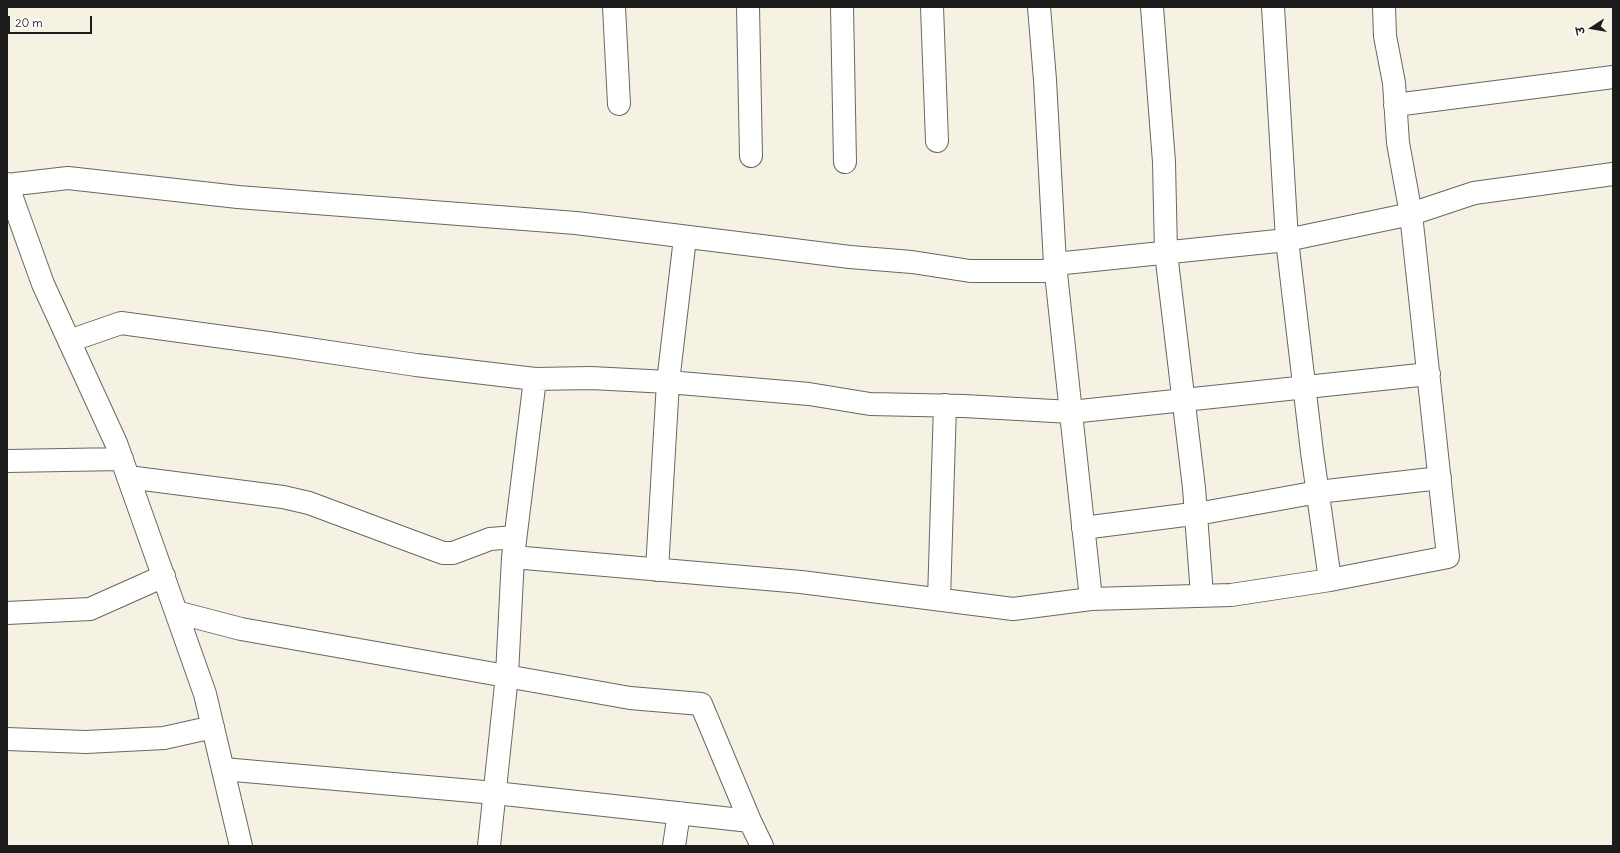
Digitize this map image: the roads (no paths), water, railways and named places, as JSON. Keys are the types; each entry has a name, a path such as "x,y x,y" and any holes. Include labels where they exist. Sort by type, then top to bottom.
{"street":[{"path":"614,7 619,104"},
{"path":"748,7 751,156"},
{"path":"842,7 845,162"},
{"path":"932,7 937,142"},
{"path":"1039,7 1045,80 1056,268 1091,599"},
{"path":"1152,7 1164,162 1166,253 1196,514 1202,595"},
{"path":"1274,7 1287,240 1304,387 1330,580"},
{"path":"7,461 125,468 283,496 309,503 443,553 453,553 490,539 514,547 657,570 801,582 1013,609 1091,599 1231,595 1330,580 1448,557 1411,214 1398,143 1394,83 1385,36 1388,8"},
{"path":"1395,105 1613,77"},
{"path":"241,846 205,694 164,576 116,443 43,284 15,229 7,184 68,178 238,197 576,223 685,238 850,257 912,262 970,271 1056,268 1166,253 1287,240 1411,214 1474,193 1613,174"},
{"path":"657,570 668,382 685,238"},
{"path":"69,341 121,323 416,365 535,379 591,378 668,382 809,394 870,404 945,405 1071,412 1429,374"},
{"path":"489,846 507,675 514,547 535,379"},
{"path":"939,599 945,405"},
{"path":"1083,528 1196,514 1318,492 1440,478"},
{"path":"7,613 90,610 164,576"},
{"path":"176,612 241,629 630,698 701,704 762,846"},
{"path":"7,739 86,742 164,738 213,727"},
{"path":"223,769 495,793 750,821"},
{"path":"674,846 679,813"}]}
